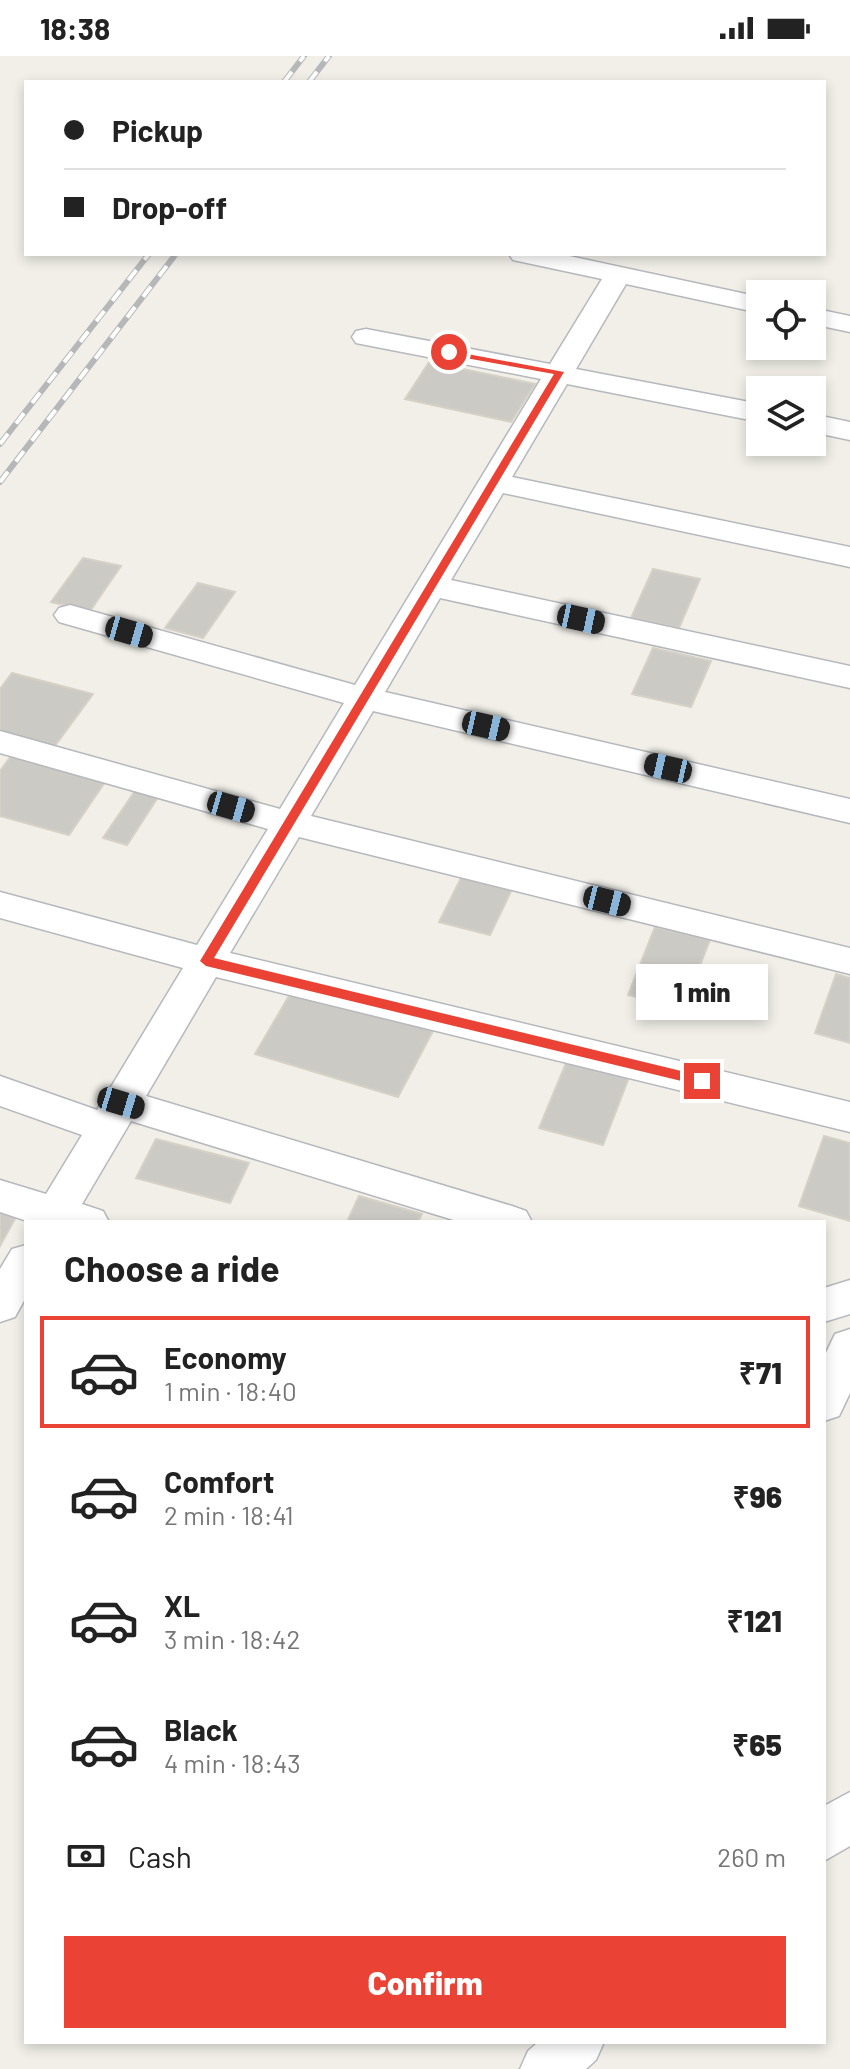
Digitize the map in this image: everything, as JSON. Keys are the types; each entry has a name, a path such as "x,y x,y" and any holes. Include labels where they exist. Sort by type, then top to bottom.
{"street":[{"path":"531,256 746,302"},
{"path":"0,1196 64,1219 113,1115 618,275"},
{"path":"826,319 850,324"},
{"path":"366,337 746,410"},
{"path":"826,426 850,431"},
{"path":"494,482 850,557"},
{"path":"431,586 850,677"},
{"path":"70,615 364,698 850,811"},
{"path":"0,742 289,823 850,961"},
{"path":"0,905 206,961 850,1117"},
{"path":"0,1091 113,1115 505,1220"},
{"path":"0,1305 24,1264"},
{"path":"826,1399 850,1346"},
{"path":"826,1835 850,1815"},
{"path":"546,2069 576,2044"}],"building":[{"path":"429,362 535,384 511,422 405,399"},
{"path":"83,558 121,566 90,611 51,602"},
{"path":"653,569 700,579 679,628 631,618"},
{"path":"198,583 235,592 203,638 165,628"},
{"path":"653,648 711,661 691,707 632,694"},
{"path":"12,673 93,694 54,747 0,733 0,689"},
{"path":"11,756 105,782 69,835 0,816 0,771"},
{"path":"137,788 160,794 127,845 103,838"},
{"path":"467,866 517,879 490,935 439,922"},
{"path":"655,927 710,940 683,1008 628,995"},
{"path":"836,974 850,978 850,1043 815,1033"},
{"path":"293,989 434,1029 398,1097 255,1054"},
{"path":"569,1056 631,1072 603,1145 539,1128"},
{"path":"824,1136 850,1143 850,1221 799,1206"},
{"path":"156,1139 249,1163 230,1203 136,1178"},
{"path":"359,1196 422,1214 419,1220 348,1220"},
{"path":"0,1205 20,1210 0,1246"}],"railway":[{"path":"286,80 304,56"},
{"path":"311,80 329,56"},
{"path":"0,444 147,256"},
{"path":"0,482 174,256"}],"route":[{"path":"449,352 560,372 206,961 702,1081"}]}
